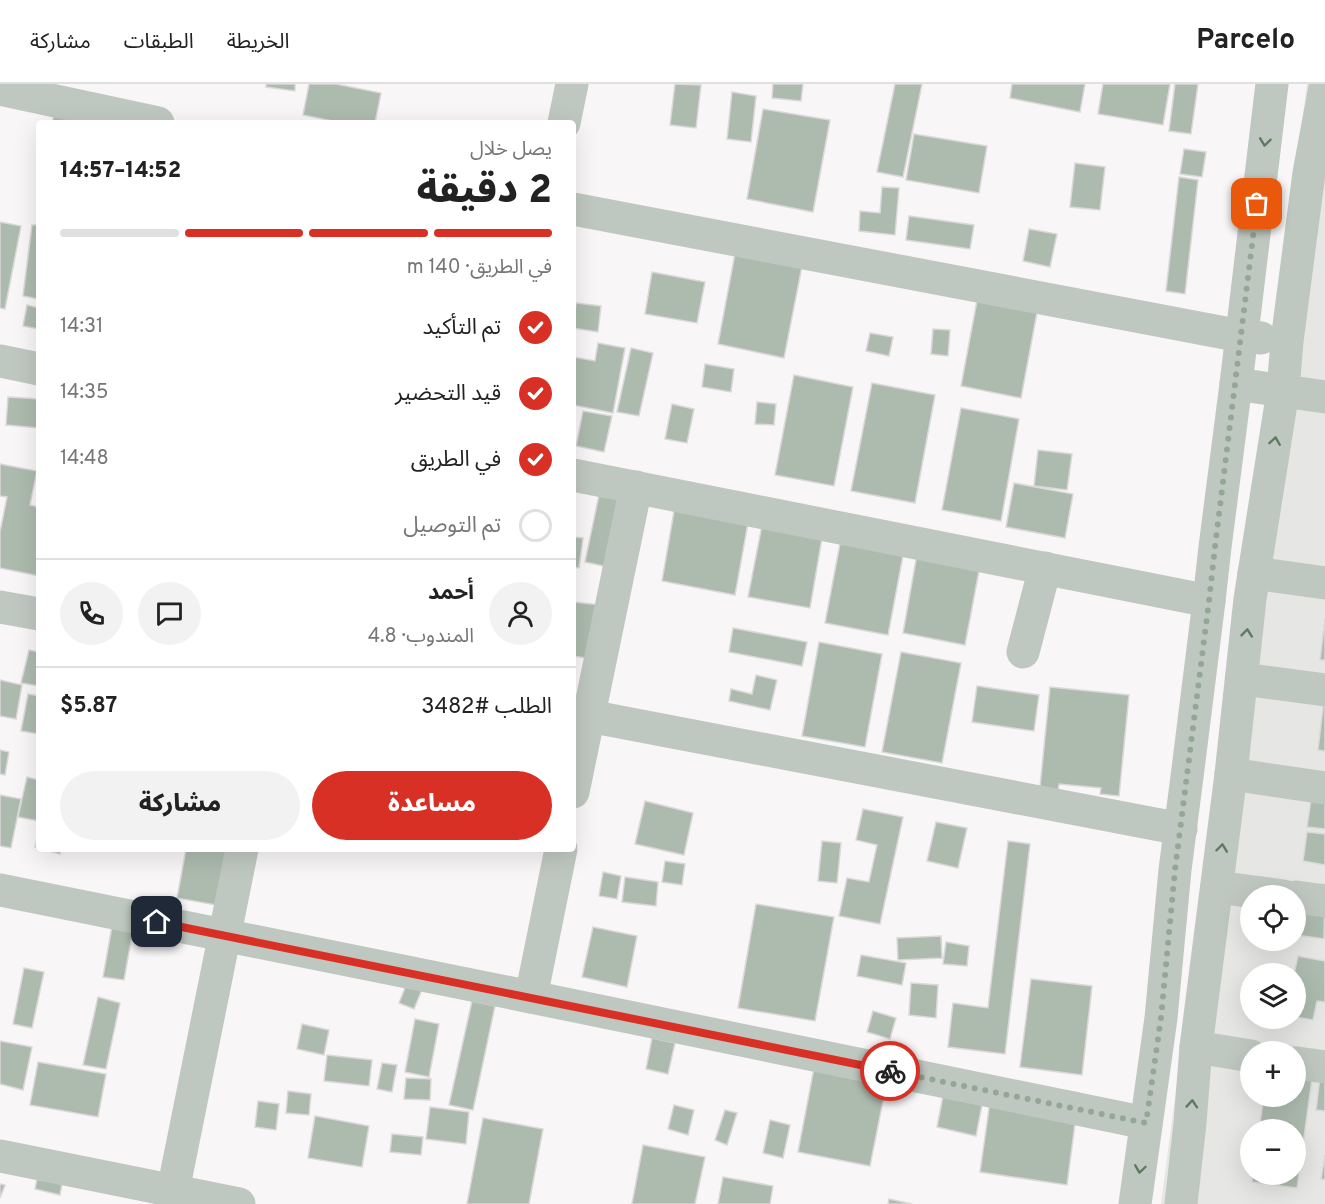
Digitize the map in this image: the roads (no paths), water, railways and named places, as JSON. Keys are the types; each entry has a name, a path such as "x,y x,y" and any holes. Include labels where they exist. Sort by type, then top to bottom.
{"street":[{"path":"565,120 572,84"},
{"path":"1135,1204 1161,1018 1181,829 1272,84"},
{"path":"1181,1204 1196,1047 1254,573 1283,391 1287,341 1317,174 1325,87"},
{"path":"0,89 144,120"},
{"path":"576,210 1241,336 1287,341"},
{"path":"0,361 36,368"},
{"path":"1236,384 1325,397"},
{"path":"576,476 1209,601"},
{"path":"576,763 581,715 636,488"},
{"path":"1023,652 1045,568"},
{"path":"1254,573 1325,583"},
{"path":"0,607 36,613"},
{"path":"1242,678 1325,690"},
{"path":"581,715 1181,829"},
{"path":"1231,774 1325,788"},
{"path":"173,1191 241,852"},
{"path":"531,997 560,852"},
{"path":"1217,887 1240,890"},
{"path":"0,890 1146,1123"},
{"path":"1306,898 1325,901"},
{"path":"1196,1047 1240,1054"},
{"path":"1306,1064 1325,1067"},
{"path":"0,1156 239,1204"}]}
